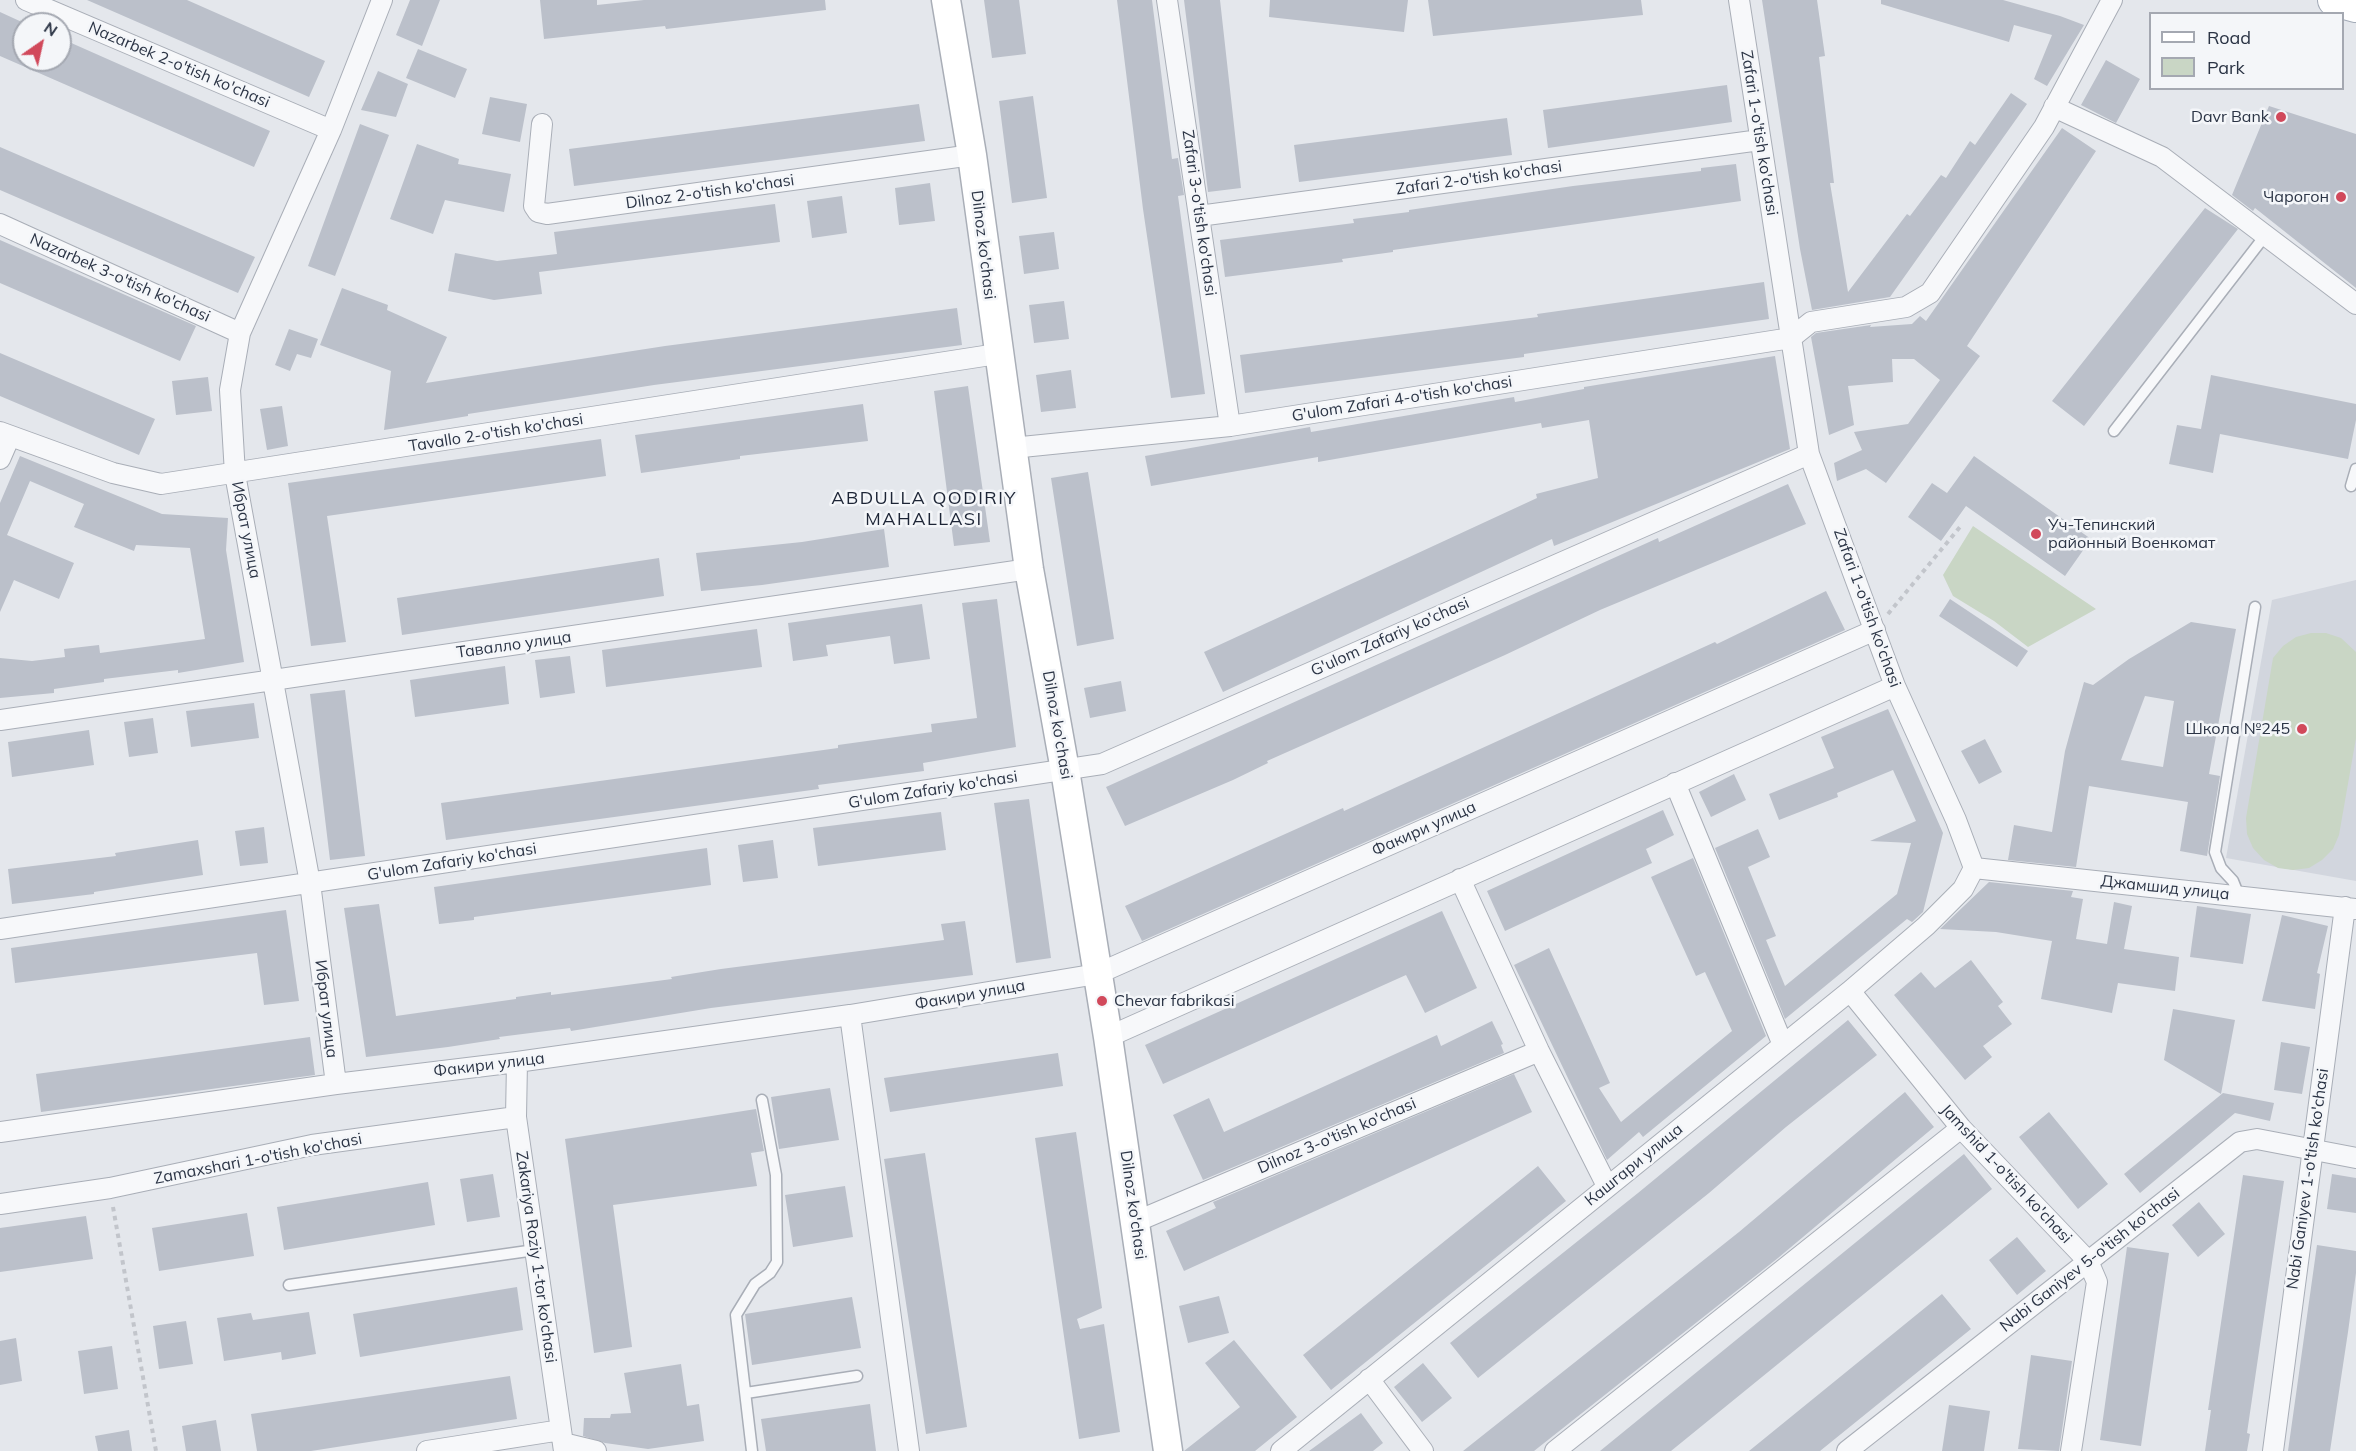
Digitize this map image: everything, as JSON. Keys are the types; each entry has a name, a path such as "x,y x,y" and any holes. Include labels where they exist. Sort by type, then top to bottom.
{"main road":[{"path":"2334,0 2356,6"}],"street":[{"name":"Nazarbek 2-o'tish ko'chasi","path":"26,0 332,130"},
{"name":"Ибрат улица","path":"336,1084 310,883 235,474 230,390 240,333 332,130 382,0"},
{"name":"Dilnoz ko'chasi","path":"946,0 972,155 997,354 1029,569 1065,770 1108,1037 1167,1451"},
{"name":"Zafari 3-o'tish ko'chasi","path":"1167,0 1230,426"},
{"name":"Zafari 1-o'tish ko'chasi","path":"1739,0 1809,454 1895,686 1956,820 1974,868"},
{"path":"1791,338 1811,322 1906,307 1930,293 2044,127 2112,0"},
{"path":"2054,107 2162,157 2264,237 2356,304"},
{"name":"Dilnoz 2-o'tish ko'chasi","path":"542,124 534,206 538,212 548,214 972,155"},
{"name":"Zafari 2-o'tish ko'chasi","path":"1199,216 1760,140"},
{"name":"Nazarbek 3-o'tish ko'chasi","path":"0,224 240,333"},
{"name":"G'ulom Zafari 4-o'tish ko'chasi","path":"1012,448 1230,426 1791,338"},
{"name":"Tavallo 2-o'tish ko'chasi","path":"5,434 113,473 161,484 997,354"},
{"path":"0,459 5,434"},
{"name":"G'ulom Zafariy ko'chasi","path":"0,929 1102,764 1809,454"},
{"name":"Тавалло улица","path":"0,720 1029,569"},
{"name":"Факири улица","path":"0,1132 850,1015 1097,974 1875,630"},
{"path":"1108,1037 1895,686"},
{"path":"1675,783 1783,1045"},
{"name":"Джамшид улица","path":"1974,868 2350,908"},
{"name":"Кашгари улица","path":"1281,1451 1850,991 1926,926 1962,889 1974,868"},
{"path":"1460,879 1539,1051 1607,1186"},
{"name":"Nabi Ganiyev 1-o'tish ko'chasi","path":"2273,1451 2312,1151 2350,908"},
{"name":"Jamshid 1-o'tish ko'chasi","path":"1850,991 1960,1128 2088,1261 2097,1282 2071,1451"},
{"path":"850,1015 909,1451"},
{"name":"Dilnoz 3-o'tish ko'chasi","path":"1135,1222 1539,1051"},
{"name":"Zakariya Roziy 1-tor ko'chasi","path":"518,1062 516,1117 562,1442"},
{"name":"Zamaxshari 1-o'tish ko'chasi","path":"0,1204 110,1188 312,1145 516,1117"},
{"path":"1555,1451 1960,1128"},
{"name":"Nabi Ganiyev 5-o'tish ko'chasi","path":"1847,1451 2240,1142 2257,1139 2356,1158"},
{"path":"1369,1379 1423,1451"},
{"path":"427,1451 562,1442 596,1451"}],"lane":[{"path":"2114,431 2264,237"},
{"path":"2351,486 2356,469"},
{"path":"2238,896 2233,881 2221,868 2215,852 2255,607"},
{"path":"752,1451 735,1315 755,1284 770,1274 777,1262 776,1175 762,1100"},
{"path":"288,1285 535,1250"},
{"path":"746,1393 857,1376"}],"path":[{"path":"1875,630 1960,527"},
{"path":"110,1188 156,1451"}],"shaded area":[{"name":"Школа №245","path":"2356,580 2356,881 2226,858 2272,600"}],"green space":[{"path":"1973,526 2096,609 2028,647 1994,621 1953,596 1943,575"},
{"name":"Школа №245","path":"2311,633 2326,633 2341,638 2356,652 2356,738 2339,835 2333,849 2309,868 2293,870 2278,868 2264,860 2253,848 2247,834 2246,818 2273,658 2283,646 2296,637"}],"building":[{"path":"87,0 187,0 325,61 309,97"},
{"path":"410,0 440,0 422,46 396,35"},
{"path":"540,0 597,0 597,5 644,0 825,0 826,10 666,29 665,26 544,39"},
{"path":"984,0 1019,0 1026,54 992,58"},
{"path":"1117,0 1152,0 1172,159 1178,158 1184,195 1178,196 1205,394 1171,398 1143,209"},
{"path":"1184,0 1220,0 1241,188 1208,192"},
{"path":"1270,0 1408,0 1404,32 1269,17"},
{"path":"1428,0 1641,0 1643,15 1433,36"},
{"path":"1762,0 1817,0 1825,56 1819,57 1834,183 1830,183 1848,292 1907,214 1910,216 1941,175 1946,178 1970,141 1975,145 2011,93 2027,104 1890,297 1812,310 1800,249"},
{"path":"1881,0 2003,0 2084,25 2047,86 2034,79 2052,35 2014,25 2009,42 1881,4"},
{"path":"0,12 12,18 12,61 0,56"},
{"path":"72,43 270,131 254,167 37,72 72,72"},
{"path":"418,49 467,69 455,98 406,78"},
{"path":"2106,60 2140,79 2116,123 2081,105"},
{"path":"378,71 408,84 396,117 361,110"},
{"path":"1727,85 1732,122 1548,148 1543,110"},
{"path":"1033,96 1047,198 1012,203 999,101"},
{"path":"490,97 527,104 520,142 482,134"},
{"path":"919,104 925,141 574,186 569,149"},
{"path":"2269,106 2356,134 2356,288 2255,208 2253,211 2232,195"},
{"path":"1507,118 1512,155 1299,182 1294,145"},
{"path":"360,124 389,135 335,276 308,266"},
{"path":"2062,128 2096,151 1967,346 1980,356 1886,483 1866,469 1837,481 1834,463 1862,450 1854,432 1908,424 1940,380 1914,359 1892,359 1893,382 1848,386 1854,425 1829,435 1811,337 1816,333 1871,325 1870,327 1912,324 1920,316 1926,321"},
{"path":"417,144 459,159 458,164 511,174 504,212 445,200 433,234 390,219"},
{"path":"0,147 255,257 238,293 0,190"},
{"path":"1736,164 1741,201 1393,250 1393,252 1342,259 1343,262 1225,277 1220,240 1354,223 1353,219 1409,212 1409,210 1573,186 1701,171 1701,168"},
{"path":"930,183 935,221 899,225 895,188"},
{"path":"842,196 847,233 812,238 807,201"},
{"path":"775,204 780,242 539,272 542,294 494,300 448,291 455,253 497,261 557,254 554,232"},
{"path":"2205,208 2238,229 2084,426 2052,401"},
{"path":"1054,232 1059,269 1024,274 1019,236"},
{"path":"0,240 196,326 180,361 0,283"},
{"path":"1764,282 1769,319 1524,354 1524,357 1245,393 1240,355 1538,317 1537,314"},
{"path":"342,288 388,305 387,310 447,337 426,383 665,346 957,308 962,345 654,385 468,414 468,416 384,430 391,371 320,345"},
{"path":"1064,301 1069,339 1034,343 1029,305"},
{"path":"289,329 318,339 311,358 297,354 290,371 275,365"},
{"path":"0,353 155,419 139,455 0,396"},
{"path":"1775,356 1790,449 1554,546 1552,539 1223,692 1204,652 1537,498 1536,494 1598,478 1589,420 1542,428 1541,423 1318,462 1318,457 1151,486 1145,456 1310,427 1311,432 1514,397 1515,402 1584,389 1584,387"},
{"path":"1071,370 1076,408 1041,412 1036,375"},
{"path":"2211,375 2356,404 2356,420 2348,459 2220,434 2213,473 2169,464 2177,425 2201,429"},
{"path":"208,377 212,411 176,415 172,381"},
{"path":"968,386 990,542 954,546 934,391"},
{"path":"863,404 868,441 740,456 740,459 641,473 635,435"},
{"path":"282,406 288,446 267,450 260,409"},
{"path":"601,439 606,476 327,516 346,642 311,646 288,483"},
{"path":"20,456 162,514 228,518 226,550 244,662 178,673 178,670 104,679 104,682 54,689 54,693 0,698 0,658 32,661 65,657 64,649 99,645 100,653 205,639 190,548 136,545 134,551 74,527 84,504 30,481 7,535 74,563 59,599 14,580 0,612 0,503"},
{"path":"1974,456 2091,539 2065,576 1966,506 1941,541 1908,517 1932,483 1947,493"},
{"path":"1088,472 1114,639 1077,646 1051,478"},
{"path":"1788,484 1806,524 1600,610 1267,761 1268,763 1233,780 1125,826 1106,787 1658,538 1659,542"},
{"path":"884,529 889,567 701,591 696,553 802,542"},
{"path":"659,558 664,596 402,635 397,598"},
{"path":"1826,591 1845,630 1142,941 1125,906 1343,808 1344,811 1715,642 1717,644"},
{"path":"997,599 1016,747 923,763 924,771 818,785 819,789 446,840 441,803 838,748 838,745 932,732 931,724 977,718 962,603"},
{"path":"1950,599 2028,651 2017,667 1939,616"},
{"path":"922,604 930,659 894,664 890,636 826,645 828,656 793,661 788,623"},
{"path":"2191,622 2236,629 2209,774 2220,776 2207,856 2180,851 2188,802 2089,786 2076,867 2008,860 2014,825 2052,832 2065,751 2084,682 2093,685 2129,659","holes":["2145,696 2174,701 2163,767 2121,760"]},
{"path":"757,629 762,667 606,687 602,650"},
{"path":"570,656 575,693 540,698 535,660"},
{"path":"505,666 509,704 415,717 410,680"},
{"path":"1121,681 1126,711 1090,718 1084,688"},
{"path":"345,690 365,856 330,860 310,694"},
{"path":"254,703 259,738 191,747 186,711"},
{"path":"1888,709 1943,833 1923,912 1912,922 1907,919 1785,1019 1715,848 1758,829 1770,857 1748,867 1776,936 1766,940 1785,986 1897,894 1911,843 1870,841 1916,821 1893,770 1837,793 1838,797 1779,820 1769,794 1834,768 1821,737"},
{"path":"153,718 158,753 129,757 124,722"},
{"path":"89,730 94,765 12,777 8,742"},
{"path":"1985,739 2002,772 1979,784 1961,751"},
{"path":"1734,774 1746,800 1711,817 1699,792"},
{"path":"1029,799 1051,958 1016,963 994,803"},
{"path":"1663,810 1674,835 1646,849 1652,863 1505,931 1487,891"},
{"path":"941,812 946,850 818,866 813,828"},
{"path":"264,827 268,863 240,866 235,831"},
{"path":"198,840 203,875 94,892 94,894 12,904 8,869 116,856 115,853"},
{"path":"773,840 778,878 743,882 738,845"},
{"path":"707,848 711,885 474,917 474,920 439,924 434,887"},
{"path":"1693,858 1766,1036 1643,1137 1639,1132 1607,1160 1514,965 1549,948 1610,1083 1599,1088 1621,1122 1732,1031 1705,972 1696,976 1651,877"},
{"path":"1989,882 2073,891 2071,897 2083,899 2076,939 2107,944 2114,902 2132,906 2124,949 2179,957 2175,991 2118,983 2112,1013 2041,999 2052,941 1996,932 1940,929"},
{"path":"379,904 396,1016 551,992 551,995 672,979 671,977 721,969 944,940 941,924 965,921 973,975 711,1008 571,1031 570,1028 499,1037 500,1039 448,1047 366,1057 344,908"},
{"path":"2197,906 2251,914 2243,964 2190,957"},
{"path":"286,910 299,1001 264,1005 257,953 15,983 11,948"},
{"path":"1442,911 1477,988 1425,1013 1406,975 1163,1084 1145,1045"},
{"path":"2282,915 2328,926 2317,973 2320,974 2315,1009 2262,1001"},
{"path":"1971,960 2003,1002 1998,1006 2012,1024 1983,1046 1992,1057 1965,1080 1894,995 1921,972 1935,988"},
{"path":"2173,1009 2235,1020 2221,1094 2164,1060"},
{"path":"1848,1020 1877,1055 1478,1378 1450,1343 1638,1193"},
{"path":"1492,1021 1503,1044 1501,1045 1504,1053 1203,1180 1173,1115 1209,1098 1224,1132 1437,1035 1441,1046"},
{"path":"310,1037 315,1075 41,1112 36,1074"},
{"path":"2281,1042 2310,1047 2302,1094 2274,1090"},
{"path":"1058,1053 1063,1086 890,1112 884,1078"},
{"path":"1514,1074 1532,1112 1184,1271 1166,1231 1216,1208 1213,1202"},
{"path":"830,1088 839,1140 779,1149 771,1097"},
{"path":"1905,1092 1934,1127 1778,1258 1534,1451 1463,1451 1739,1232"},
{"path":"2223,1093 2274,1103 2270,1121 2235,1113 2140,1193 2124,1174"},
{"path":"756,1109 764,1151 751,1153 757,1186 613,1205 632,1347 594,1353 565,1139"},
{"path":"2049,1112 2108,1184 2078,1209 2019,1137"},
{"path":"1076,1132 1102,1308 1077,1319 1080,1329 1104,1324 1120,1432 1079,1439 1035,1138"},
{"path":"925,1153 967,1427 926,1434 884,1159"},
{"path":"1964,1154 1992,1189 1950,1224 1671,1451 1600,1451"},
{"path":"1538,1166 1566,1201 1331,1390 1303,1355"},
{"path":"493,1174 500,1217 467,1222 460,1179"},
{"path":"2332,1174 2356,1178 2356,1213 2327,1209"},
{"path":"2243,1175 2284,1181 2247,1433 2250,1434 2247,1451 2205,1451 2211,1410 2208,1410"},
{"path":"428,1182 435,1225 284,1250 277,1207"},
{"path":"845,1186 853,1237 793,1247 785,1195"},
{"path":"2199,1202 2225,1234 2198,1257 2172,1225"},
{"path":"247,1213 254,1256 159,1271 152,1228"},
{"path":"86,1216 93,1259 0,1272 0,1228"},
{"path":"2017,1237 2046,1271 2017,1295 1989,1260"},
{"path":"2317,1245 2356,1251 2356,1273 2348,1332 2330,1451 2288,1451"},
{"path":"2127,1247 2169,1253 2141,1446 2100,1440"},
{"path":"517,1287 523,1330 360,1357 353,1314"},
{"path":"1942,1294 1971,1329 1820,1451 1749,1451"},
{"path":"1219,1296 1229,1333 1188,1343 1179,1306"},
{"path":"852,1297 861,1348 752,1365 745,1314"},
{"path":"309,1312 316,1354 282,1360 281,1352 224,1361 217,1318 251,1313 253,1320"},
{"path":"186,1321 193,1364 159,1369 153,1326"},
{"path":"16,1338 22,1381 0,1385 0,1341"},
{"path":"1234,1340 1297,1417 1255,1451 1184,1451 1240,1407 1205,1363"},
{"path":"112,1346 118,1389 84,1394 78,1351"},
{"path":"2031,1355 2072,1361 2059,1451 2018,1449"},
{"path":"1423,1363 1452,1398 1422,1422 1394,1387"},
{"path":"681,1364 687,1406 699,1404 704,1441 648,1449 605,1443 583,1436 584,1418 610,1418 611,1414 631,1413 624,1373"},
{"path":"510,1376 517,1419 311,1451 257,1451 251,1414"},
{"path":"870,1404 876,1451 766,1451 761,1419"},
{"path":"1949,1405 1990,1411 1984,1451 1942,1451"},
{"path":"1361,1413 1383,1443 1373,1451 1309,1451"},
{"path":"216,1420 221,1451 186,1451 182,1426"},
{"path":"129,1430 132,1451 98,1451 95,1436"}],"place":[{"name":"Davr Bank","path":"2281,117"},
{"name":"Чарогон","path":"2341,197"},
{"name":"Уч-Тепинский районный Военкомат","path":"2036,534"},
{"name":"Школа №245","path":"2302,729"},
{"name":"Chevar fabrikasi","path":"1102,1001"}],"district":[{"name":"ABDULLA QODIRIY MAHALLASI","path":"924,509"}]}
